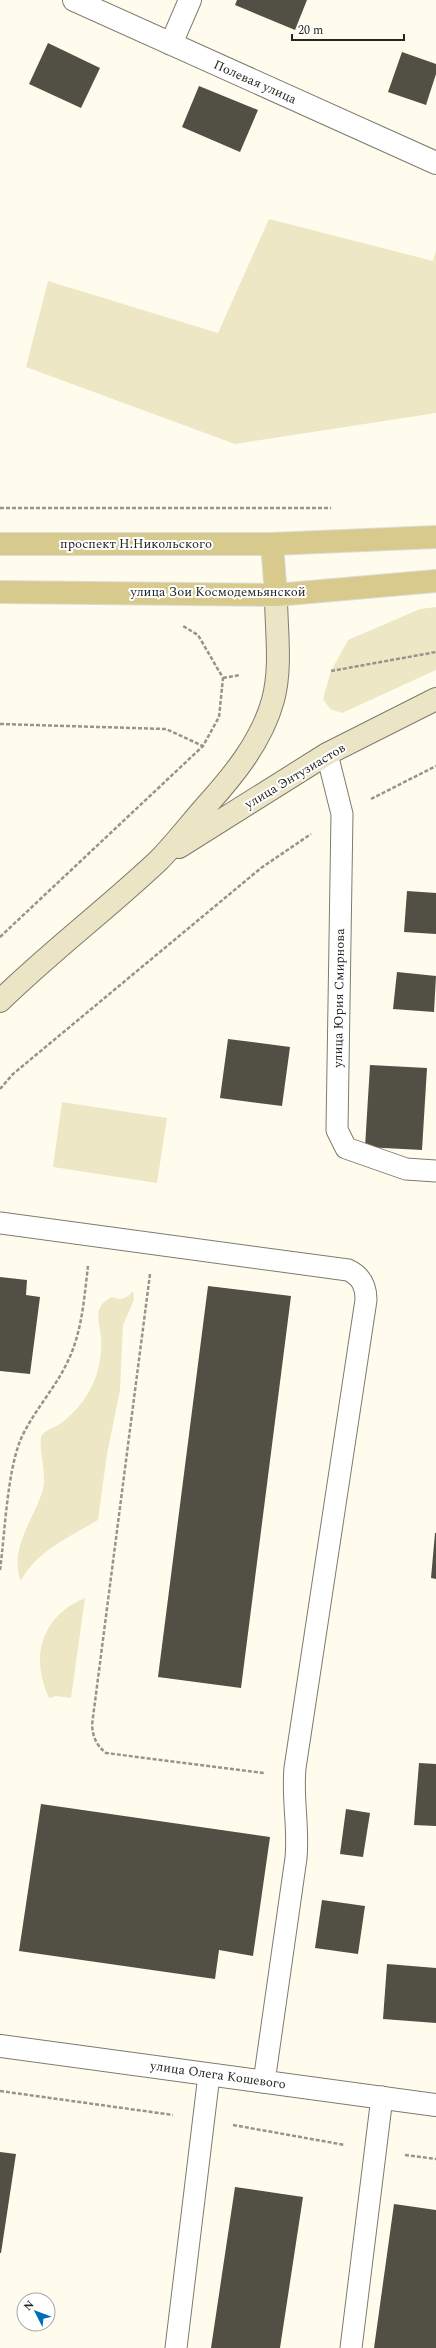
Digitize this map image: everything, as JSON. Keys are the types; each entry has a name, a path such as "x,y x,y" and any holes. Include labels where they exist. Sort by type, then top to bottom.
{"main road":[{"path":"276,595 272,544 436,537"},
{"name":"проспект Н.Никольского","path":"0,544 272,544"},
{"name":"улица Зои Космодемьянской","path":"0,592 276,595 436,581"},
{"name":"улица Энтузиастов","path":"0,1001 29,973 158,860 222,789 262,730 273,701 276,684 276,595"},
{"name":"улица Энтузиастов","path":"158,860 327,754 436,699"}],"street":[{"name":"Полевая улица","path":"74,0 436,163"},
{"path":"171,44 190,0"},
{"name":"улица Олега Кошевого","path":"0,2046 436,2105"}],"lane":[{"name":"улица Юрия Смирнова","path":"327,754 342,814 337,1130 346,1148 406,1169 436,1171"},
{"path":"0,1223 348,1270 361,1280 366,1289 366,1300 294,1777 298,1840 264,2082"},
{"path":"176,2348 209,2075"},
{"path":"351,2348 382,2097"}],"path":[{"path":"0,508 333,508"},
{"path":"0,937 203,746 219,717 223,678 198,636 176,625"},
{"path":"331,671 436,652"},
{"path":"223,678 240,675"},
{"path":"0,724 166,729 203,746"},
{"path":"0,1090 19,1069 262,868 342,814 436,766"},
{"path":"0,1570 17,1451 26,1429 67,1364 74,1350 81,1319 92,1235"},
{"path":"154,1244 92,1725 93,1735 100,1749 106,1754 294,1777"}],"shaded area":[{"path":"269,219 433,261 436,251 436,413 235,444 26,367 48,281 218,333"},
{"path":"436,607 436,670 342,713 330,709 323,699 331,671 348,640 420,609"},
{"path":"62,1102 167,1118 157,1183 53,1167"},
{"path":"133,1291 134,1300 123,1325 120,1390 107,1454 98,1520 44,1553 35,1561 21,1581 18,1569 20,1545 43,1489 44,1475 41,1445 42,1435 71,1415 85,1398 92,1386 101,1353 101,1337 98,1316 101,1305 112,1297 118,1299 124,1298"},
{"path":"85,1598 71,1698 56,1696 49,1698 43,1683 40,1668 40,1653 43,1639 49,1627 58,1615 70,1606"}],"building":[{"path":"237,0 307,0 295,30 235,5"},
{"path":"48,43 100,68 81,108 29,84"},
{"path":"402,52 436,64 436,74 426,105 388,92"},
{"path":"199,86 258,110 240,152 182,127"},
{"path":"407,891 436,893 436,934 404,932"},
{"path":"397,972 436,976 434,1012 393,1009"},
{"path":"228,1039 290,1047 282,1106 220,1098"},
{"path":"370,1065 427,1068 422,1150 365,1147"},
{"path":"0,1277 27,1280 26,1295 40,1297 30,1374 0,1371"},
{"path":"208,1286 291,1296 241,1688 158,1677"},
{"path":"436,1533 436,1579 431,1578"},
{"path":"419,1763 436,1764 436,1826 414,1825"},
{"path":"41,1804 270,1837 253,1956 219,1950 215,1979 19,1951"},
{"path":"346,1809 370,1813 363,1857 340,1854"},
{"path":"322,1900 365,1906 358,1954 315,1948"},
{"path":"387,1964 436,1968 436,2023 383,2019"},
{"path":"0,2152 16,2154 1,2253 0,2253"},
{"path":"235,2187 303,2197 280,2348 211,2348"},
{"path":"394,2204 436,2210 436,2348 374,2348"}]}
